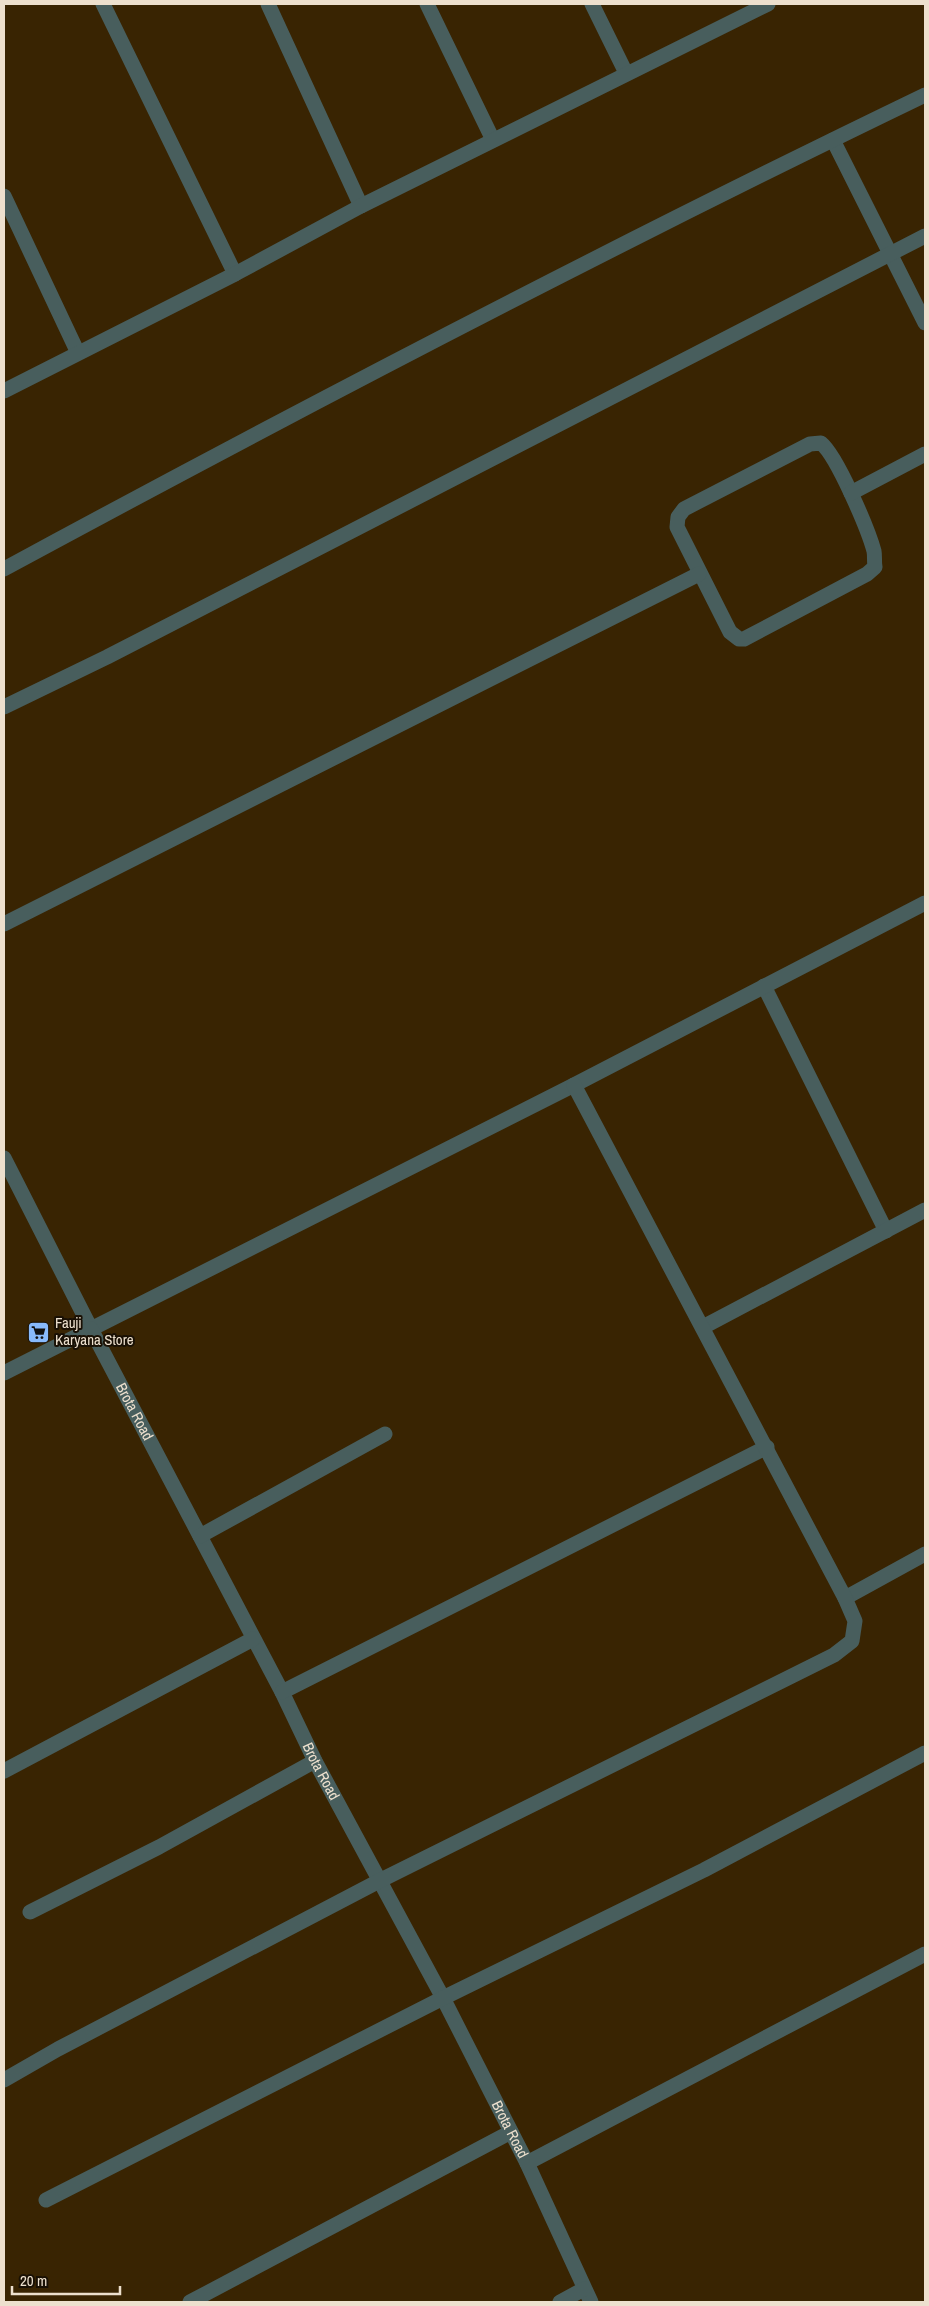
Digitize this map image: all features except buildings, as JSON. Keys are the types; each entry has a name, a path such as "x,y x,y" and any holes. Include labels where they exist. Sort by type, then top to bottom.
{"street":[{"path":"103,4 234,274"},
{"path":"268,4 361,206"},
{"path":"426,4 493,140"},
{"path":"592,4 626,73"},
{"path":"4,390 234,274 361,206 626,73 740,10 768,4"},
{"path":"4,569 204,462 833,140 925,95"},
{"path":"833,140 925,323"},
{"path":"4,196 78,353"},
{"path":"4,707 125,648 925,236"},
{"path":"821,443 829,450 851,494 874,552 875,567 858,579 744,639 739,639 730,632 699,574 677,527 678,517 693,505 810,444 821,443"},
{"path":"851,494 925,454"},
{"path":"4,924 699,574"},
{"path":"4,1373 574,1085 925,902"},
{"path":"764,986 886,1231"},
{"path":"4,2080 58,2049 381,1880 834,1655 852,1641 855,1621 845,1598 574,1085"},
{"name":"Brota Road","path":"4,1158 91,1329 282,1692 315,1761 381,1880 512,2132 588,2296"},
{"path":"703,1327 925,1210"},
{"path":"200,1536 385,1434"},
{"path":"282,1692 766,1447"},
{"path":"845,1598 925,1554"},
{"path":"4,1771 253,1638"},
{"path":"46,2200 443,1998 704,1870 925,1753"},
{"path":"30,1912 159,1847 315,1761"},
{"path":"527,2163 925,1954"},
{"path":"190,2302 512,2132"},
{"path":"560,2302 588,2296"}],"place":[{"name":"Fauji Karyana Store","path":"39,1332"}]}
